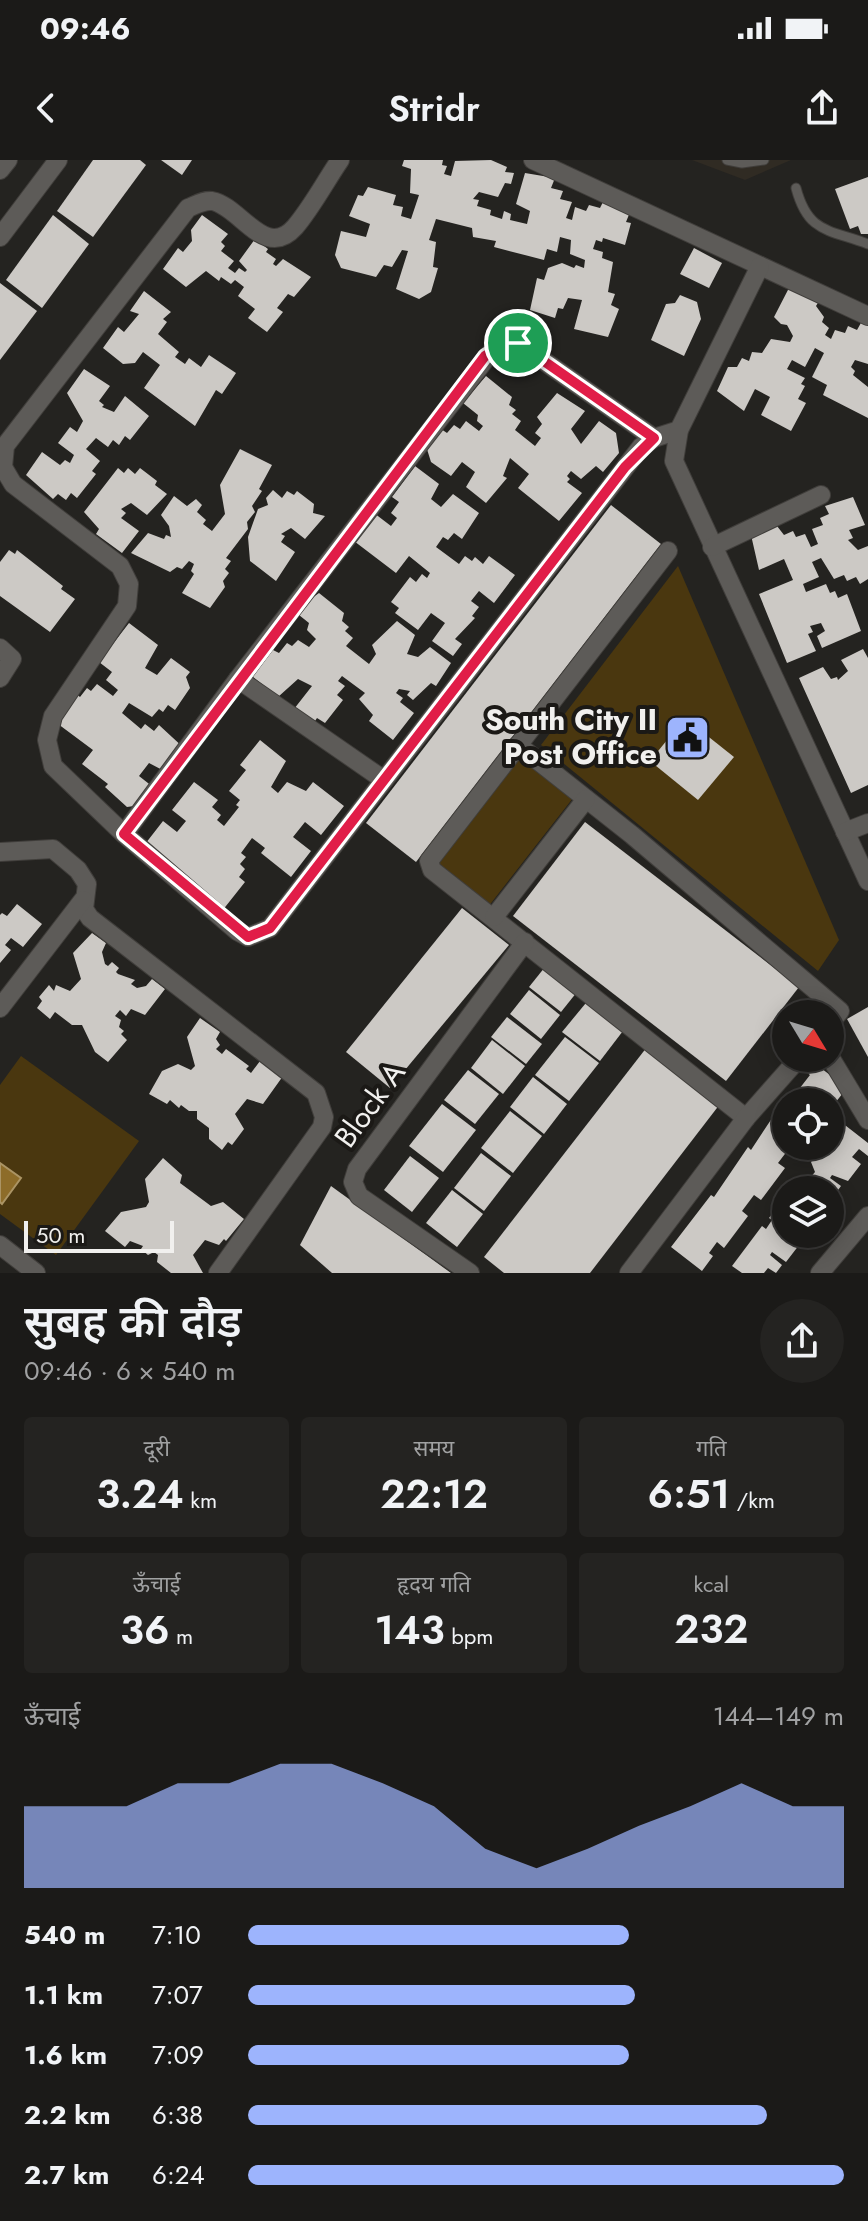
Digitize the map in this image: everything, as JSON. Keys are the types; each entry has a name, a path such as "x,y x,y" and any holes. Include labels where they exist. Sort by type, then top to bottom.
{"street":[{"path":"0,170 8,160"},
{"path":"0,237 58,160"},
{"path":"340,160 294,228 282,237 266,238 215,201 204,201 188,208 5,446 3,467 13,484 120,566 129,584 127,606 53,716 47,740 53,766 124,834 248,937 270,928 625,467 654,438 679,430"},
{"path":"533,160 868,316"},
{"path":"760,266 679,430 674,461 868,881"},
{"path":"124,834 238,679 495,347 518,343 654,438"},
{"path":"712,547 821,495"},
{"path":"668,551 429,861 432,870 746,1118"},
{"path":"0,648 12,659 0,678"},
{"path":"238,679 384,780"},
{"path":"518,745 827,1000"},
{"path":"494,917 586,799"},
{"path":"845,832 868,823"},
{"path":"0,852 53,849 78,870 87,884 83,900 0,1008"},
{"path":"83,900 90,918 305,1081 321,1103 322,1127 218,1273"},
{"name":"Block A","path":"470,1273 359,1196 353,1182 357,1169 525,942"},
{"path":"653,1273 631,1270 746,1118 787,1072"},
{"path":"839,1072 868,1120"},
{"path":"820,1273 868,1216"},
{"path":"0,1245 36,1273"}],"lane":[{"path":"727,160 742,163 764,160"},
{"path":"796,188 802,211 812,222 868,244"}],"shaded area":[{"path":"692,160 791,160 745,180"},
{"path":"678,566 839,940 818,971 541,745"},
{"path":"519,756 573,798 488,907 435,865"},
{"path":"21,1056 139,1141 56,1255 0,1214 0,1085"},
{"path":"0,1163 21,1178 2,1204 0,1202"}],"building":[{"path":"93,160 140,160 146,165 93,237 57,211"},
{"path":"161,160 192,160 182,175"},
{"path":"404,160 443,160 442,165 447,166 444,174 451,176 455,161 491,160 507,167 505,172 514,173 511,184 505,183 498,197 479,192 473,199 479,200 477,206 491,210 490,215 502,219 504,211 511,214 510,220 527,224 530,211 516,204 525,173 555,178 551,188 563,191 560,199 572,202 566,218 572,220 575,207 586,211 589,205 600,208 604,200 630,212 626,222 631,223 625,245 603,238 602,242 596,240 593,249 603,252 602,258 613,262 608,292 615,294 611,305 619,309 608,337 574,329 582,300 568,298 563,309 558,308 555,318 530,310 537,278 544,280 548,268 562,263 584,268 585,260 570,254 571,240 560,237 557,252 547,249 544,260 494,247 496,241 473,237 472,228 436,219 429,240 436,242 433,267 438,268 431,292 419,299 396,289 408,251 402,250 392,267 384,265 376,277 341,268 335,255 341,231 366,237 370,224 349,216 358,195 363,196 368,187 396,195 393,205 403,207 401,216 411,219 419,195 410,193 411,169 402,166"},
{"path":"868,177 868,234 861,234 858,226 850,229 835,189"},
{"path":"53,215 89,244 42,308 6,280"},
{"path":"202,215 228,234 221,242 225,246 221,251 234,261 228,268 235,273 239,268 245,272 247,270 239,261 255,239 276,259 273,264 276,266 283,259 311,277 294,297 288,294 277,308 283,312 267,332 248,318 255,309 238,296 244,287 235,280 231,284 221,277 219,281 206,271 186,287 163,269 178,248 183,252 192,241 191,230"},
{"path":"694,248 722,263 709,288 680,274"},
{"path":"0,283 37,311 0,360"},
{"path":"790,286 819,301 816,306 824,317 822,322 829,328 825,335 831,339 835,330 845,333 848,326 857,330 862,321 868,326 868,364 855,360 851,367 855,371 853,375 868,387 868,418 823,395 827,385 812,377 824,353 815,348 805,367 792,360 787,369 805,378 801,384 805,386 798,399 806,403 791,431 761,415 770,397 755,389 744,411 717,391 728,367 737,367 742,358 749,361 752,352 762,353 771,339 790,342 793,336 787,325 774,317"},
{"path":"144,291 171,312 163,319 167,322 158,334 179,352 175,357 185,364 189,358 201,367 209,355 236,373 222,394 216,390 195,426 144,388 160,365 143,352 135,363 123,364 103,348 118,327 124,332 139,314 130,311"},
{"path":"680,295 697,302 701,319 684,356 651,340 666,304 675,303"},
{"path":"84,369 110,386 99,401 104,405 102,407 114,412 125,396 149,416 130,440 125,436 119,445 113,440 108,447 96,438 86,449 100,461 92,471 96,474 77,498 71,493 66,500 58,494 53,499 26,475 42,452 60,465 65,460 70,463 74,455 58,443 70,427 77,432 83,421 67,393"},
{"path":"486,376 512,397 509,405 516,410 512,414 521,421 515,430 535,446 541,438 535,433 542,424 537,417 557,393 585,411 571,429 581,444 599,421 616,433 619,453 603,472 596,466 581,479 571,471 567,476 570,479 567,482 582,493 559,521 518,488 529,474 510,458 503,476 507,478 486,503 466,487 475,472 462,462 451,476 431,462 426,446 441,429 447,433 454,425 460,429 466,421 479,431 483,426 477,421 478,415 463,403"},
{"path":"240,449 272,465 259,489 262,491 252,506 255,512 247,522 248,529 226,558 231,561 225,569 229,573 223,581 225,587 210,608 182,593 194,574 191,571 194,564 189,561 182,569 177,567 170,572 131,553 148,533 164,539 166,535 171,537 169,526 161,515 174,496 187,506 196,499 202,505 197,512 206,520 203,524 212,531 225,514 220,485"},
{"path":"415,466 439,484 431,499 441,507 453,494 479,513 462,539 454,533 448,540 443,537 436,547 459,564 465,556 472,561 475,557 483,564 489,556 515,575 494,603 479,591 471,601 479,607 472,616 475,618 455,639 462,644 453,656 432,641 445,623 431,613 418,630 395,613 399,608 391,602 410,577 416,582 422,574 427,578 430,573 409,556 396,573 350,538 370,510 391,526 397,518 391,513 399,502 392,497"},
{"path":"118,468 124,473 128,468 135,474 140,468 157,481 155,485 167,494 147,515 131,503 121,509 126,513 121,518 139,531 122,553 96,534 99,529 84,512"},
{"path":"273,490 282,498 287,491 294,495 297,491 314,504 313,513 325,516 305,539 291,528 281,534 285,536 281,542 295,552 276,581 250,561 248,537 258,509 268,505 266,498"},
{"path":"853,497 865,525 849,530 853,538 848,540 858,550 868,546 868,579 860,584 856,577 847,581 844,575 834,579 821,558 812,562 819,577 803,584 806,592 826,584 830,593 835,591 838,598 847,594 861,631 822,648 817,636 825,631 821,623 810,626 813,632 808,634 816,651 787,663 759,594 793,580 784,559 759,570 751,535 777,526 784,535 793,531 796,537 805,534 811,547 818,544 812,529 823,525 820,518 829,514 825,506"},
{"path":"611,505 661,544 416,862 366,823"},
{"path":"9,550 15,554 17,550 75,599 50,632 0,596 0,562"},
{"path":"319,593 344,613 342,621 349,627 345,631 353,638 346,646 369,664 376,654 372,645 397,621 415,635 407,654 418,657 430,647 451,663 436,686 431,683 413,700 407,695 410,691 399,689 396,693 403,698 400,702 414,713 393,740 369,721 373,715 359,699 365,693 342,676 338,681 345,686 337,695 343,700 325,723 317,718 313,724 294,709 312,686 298,679 278,697 253,677 273,650 279,653 287,643 292,646 298,640 309,647 316,639 307,630 309,623 294,611"},
{"path":"129,623 158,645 145,668 157,675 171,658 190,672 186,677 190,688 175,710 168,705 163,712 159,709 152,717 129,703 122,713 141,729 145,724 154,731 159,725 185,749 168,773 149,763 139,776 153,787 141,805 127,807 105,787 108,784 82,764 93,750 54,721 75,693 80,697 87,688 91,691 97,684 113,696 118,690 106,680 112,672 99,662"},
{"path":"863,649 868,658 868,785 851,793 799,678 823,667 831,679 837,677 838,680 848,671 841,660"},
{"path":"685,718 734,757 698,800 650,761"},
{"path":"260,740 286,761 271,787 278,793 287,782 306,791 313,782 344,806 321,835 305,822 293,837 311,851 291,877 261,853 265,848 252,838 241,853 246,857 240,864 245,869 239,877 245,882 222,911 142,848 163,821 177,832 186,821 172,810 194,782 218,800 212,807 221,815 217,820 224,826 239,807 236,805 240,800 229,791 246,770 240,765"},
{"path":"585,822 799,987 789,1000 772,1000 772,1022 726,1081 513,916"},
{"path":"17,904 42,924 23,947 11,938 5,945 11,950 0,963 0,915 7,916"},
{"path":"462,908 509,945 390,1088 346,1052"},
{"path":"92,933 106,943 102,952 105,964 108,966 112,962 119,968 118,974 135,980 131,984 137,988 146,986 152,979 165,989 145,1015 131,1009 126,1016 120,1010 115,1016 121,1020 119,1027 124,1031 121,1034 127,1040 108,1062 95,1052 82,1025 72,1025 55,1012 50,1019 37,1008 42,1001 39,997 49,985 54,991 56,985 70,991 81,979 73,953"},
{"path":"549,962 581,987 561,1012 529,987"},
{"path":"529,990 560,1015 541,1039 510,1014"},
{"path":"590,998 626,1027 600,1061 562,1032"},
{"path":"868,1007 868,1057 847,1019"},
{"path":"507,1017 542,1044 526,1064 491,1037"},
{"path":"200,1018 220,1032 216,1039 220,1045 216,1049 222,1054 226,1049 249,1066 246,1069 251,1073 263,1057 283,1076 263,1104 247,1099 235,1114 244,1129 232,1145 228,1142 222,1150 209,1139 209,1128 197,1119 197,1111 189,1111 181,1105 179,1108 170,1100 167,1104 149,1094 162,1071 178,1064 191,1070 195,1066 187,1037"},
{"path":"565,1037 599,1063 569,1101 535,1075"},
{"path":"492,1040 525,1066 503,1094 471,1068"},
{"path":"647,1047 720,1104 590,1273 504,1273 484,1257"},
{"path":"468,1070 499,1094 475,1124 444,1100"},
{"path":"806,1072 826,1072 847,1088 844,1092 844,1088 800,1088 810,1075"},
{"path":"533,1077 567,1104 544,1134 510,1107"},
{"path":"442,1104 476,1130 443,1172 409,1146"},
{"path":"510,1111 542,1136 513,1173 481,1148"},
{"path":"772,1118 772,1160 780,1160 778,1163 785,1168 779,1176 772,1176 772,1185 761,1200 754,1195 742,1211 748,1216 724,1248 717,1242 709,1253 713,1256 702,1271 671,1247 711,1195 714,1197 748,1147 751,1150"},
{"path":"844,1124 868,1143 868,1156 859,1149 852,1157 861,1164 848,1181 844,1176 812,1176 815,1172 811,1162 844,1160"},
{"path":"481,1153 511,1176 484,1211 454,1188"},
{"path":"410,1156 439,1178 412,1212 384,1190"},
{"path":"163,1158 182,1175 180,1183 211,1206 223,1202 244,1219 226,1241 224,1239 219,1245 205,1240 193,1255 203,1273 171,1273 157,1262 158,1255 154,1252 148,1255 141,1249 143,1246 130,1241 125,1247 105,1231 121,1212 146,1207 149,1202 145,1179"},
{"path":"331,1186 451,1273 332,1273 300,1245"},
{"path":"452,1190 483,1214 457,1247 426,1223"},
{"path":"772,1220 772,1248 797,1248 786,1262 772,1252 770,1255 782,1265 776,1273 768,1268 764,1273 742,1273 732,1266 762,1226 766,1229"}],"place":[{"name":"South City II Post Office","path":"688,737"}],"route":[{"path":"518,343 654,438 641,447 625,467 270,928 260,935 248,937 237,931 124,834 238,679 485,356 495,347 518,343"}]}
